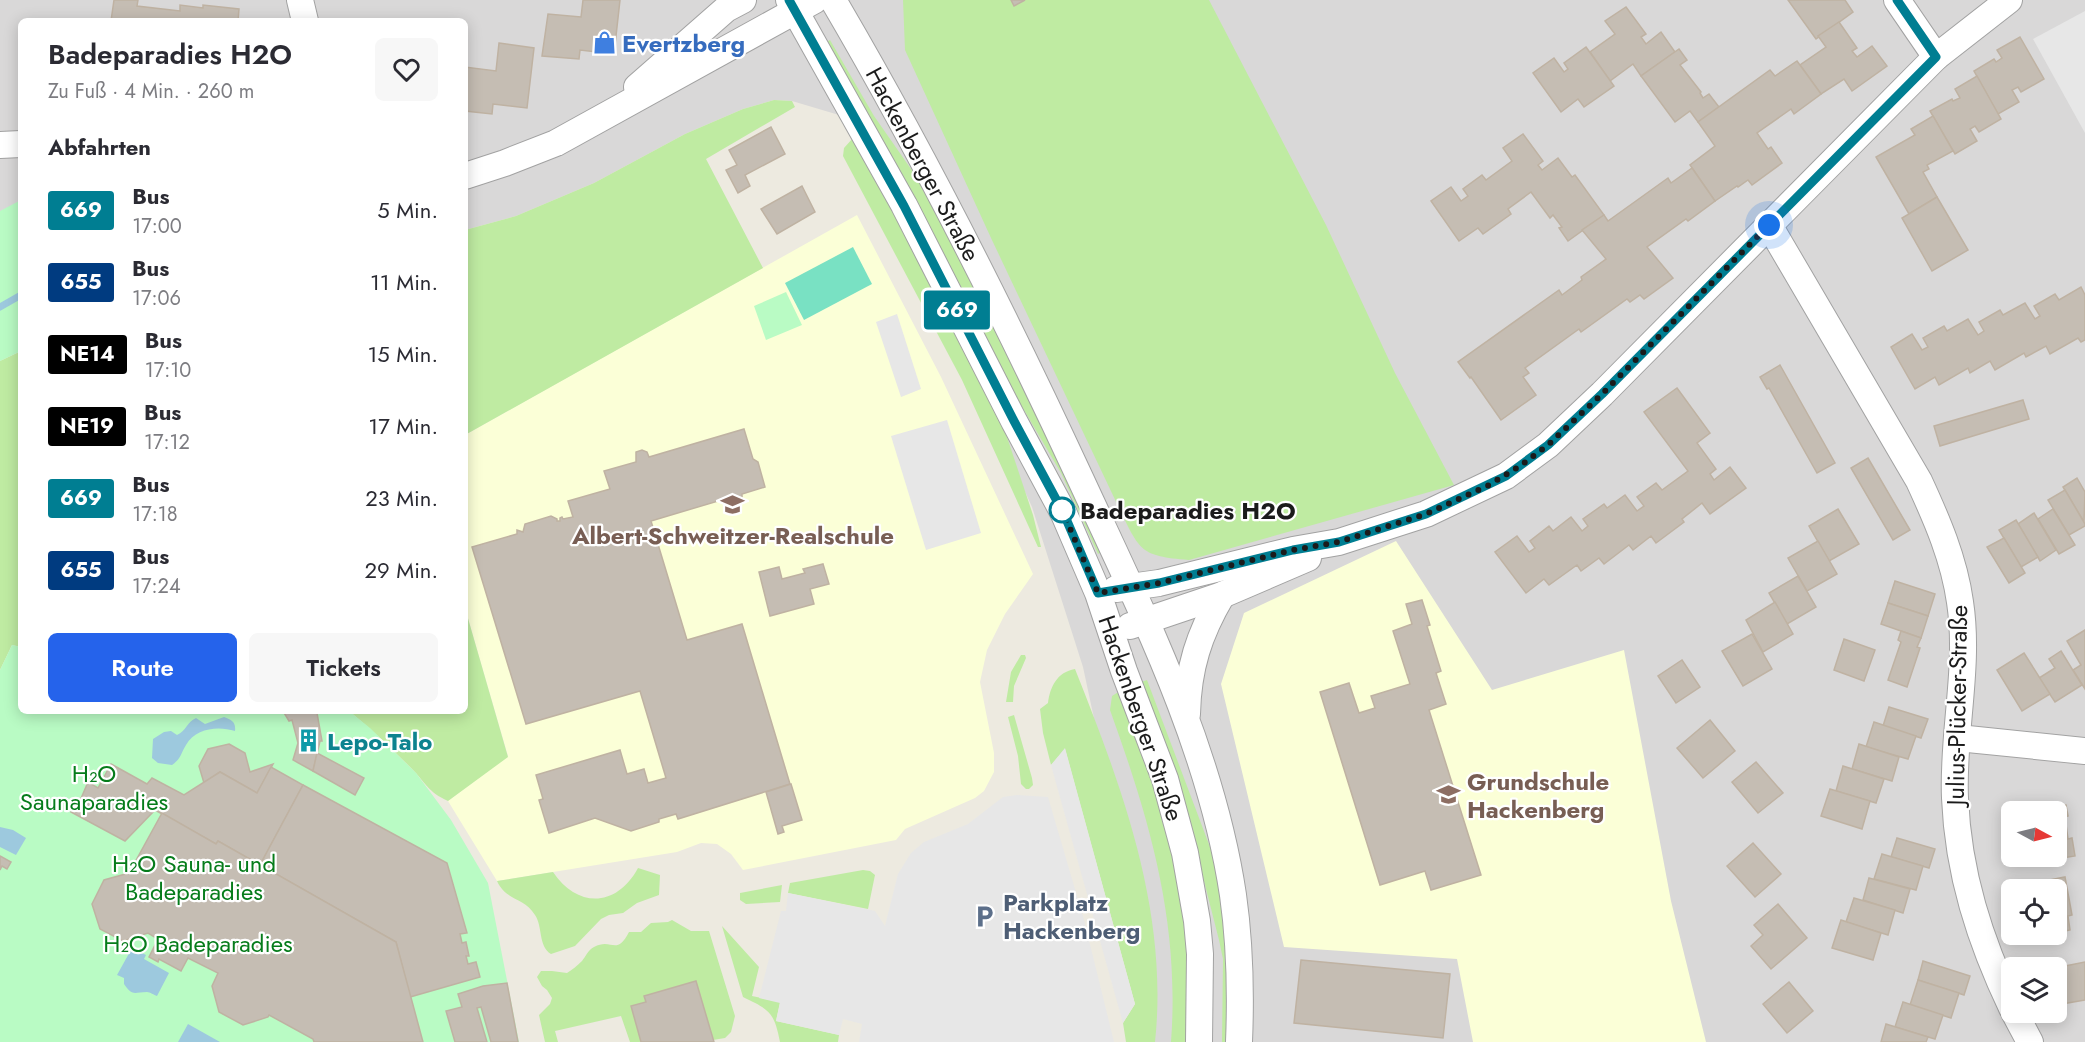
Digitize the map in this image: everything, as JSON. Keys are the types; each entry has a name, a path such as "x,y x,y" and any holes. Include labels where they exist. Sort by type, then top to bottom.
{"street":[{"path":"300,0 304,18"},
{"path":"595,120 630,93 726,9 743,0"},
{"name":"Hackenberger Straße","path":"833,0 940,192 1021,352 1146,622 1187,723 1222,842 1233,893 1240,970 1239,1042"},
{"path":"1897,0 1936,57"},
{"path":"1098,593 1159,583 1293,550 1339,542 1426,514 1489,485 1534,456 1602,394 1936,57 2009,0"},
{"path":"468,175 556,143 800,4"},
{"name":"Hackenberger Straße","path":"800,4 1064,514 1098,593 1165,779 1185,853 1200,954 1199,1042"},
{"path":"0,146 18,144"},
{"name":"Julius-Plücker-Straße","path":"1769,225 1919,481 1940,526 1960,603 1963,657 1955,767 1960,852 1965,884 1985,947 2001,983"},
{"path":"1112,632 1222,595 1295,565 1339,542"},
{"path":"1187,723 1188,695 1194,654 1203,630 1222,595"},
{"path":"1958,738 2085,751"},
{"path":"2020,1023 2030,1042"}],"shaded area":[{"path":"0,0 2085,0 2085,1042 1145,1042 1142,943 1083,667 1032,507 961,352 882,194 839,115 792,101 774,100 743,109 685,134 594,183 516,216 468,229 468,18 18,18 18,215 0,226"},
{"path":"2085,11 2085,133 2033,39"},
{"name":"Albert-Schweitzer-Realschule","path":"857,215 941,377 1033,574 1005,614 987,650 980,682 994,753 994,772 984,791 975,798 905,829 896,840 743,870 731,854 717,844 701,843 677,852 497,881 448,801 508,756 468,618 468,433"},
{"path":"897,314 921,389 901,397 876,322"},
{"path":"947,420 981,533 926,550 891,436"},
{"name":"Grundschule Hackenberg","path":"1396,541 1492,690 1624,650 1671,901 1706,1042 1473,1042 1457,959 1284,947 1221,684 1244,613"},
{"path":"1065,748 1135,1004 1123,1023 1051,765"},
{"name":"Parkplatz Hackenberg","path":"1017,795 1048,797 1084,920 1114,1042 859,1042 862,1024 843,1019 839,1035 776,1021 780,1003 759,998 781,911 786,911 788,893 875,911 885,926 898,874 911,853 924,842 968,824 1003,797"}],"green space":[{"path":"903,0 1209,0 1326,225 1395,373 1454,485 1189,560 1160,556 1144,549 1132,534 1119,508 905,50"},
{"path":"830,40 874,116 932,199 1103,551 1098,554 1061,473 1001,371 825,43"},
{"path":"774,100 792,101 795,107 706,159 763,268 468,433 468,229 516,216 594,183 685,134 743,109"},
{"path":"853,138 1006,434 1033,515 1041,547 1038,547 962,380 843,156 844,148"},
{"path":"18,202 18,352 0,361 0,211"},
{"path":"853,247 872,284 804,320 785,283"},
{"path":"786,292 802,325 766,340 754,306"},
{"path":"18,352 18,646 12,645 0,670 0,361"},
{"path":"468,618 508,757 448,801 431,791 411,768 352,714 468,714"},
{"name":"H₂O Sauna- und Badeparadies","path":"12,645 18,646 18,714 353,714 416,773 451,820 488,883 519,1042 0,1042 0,670"},
{"path":"1021,655 1025,655 1026,658 1014,686 1013,702 1006,702 1011,672"},
{"path":"1075,669 1125,805 1138,851 1155,945 1158,993 1155,1042 1126,1042 1123,1023 1135,1004 1065,749 1051,765 1043,733 1040,709 1048,703 1053,686 1059,677"},
{"path":"1147,680 1216,863 1227,931 1228,1042 1222,1042 1223,959 1219,940 1190,826 1141,682"},
{"path":"1120,691 1156,789 1172,844 1189,945 1188,1042 1171,1042 1173,998 1166,913 1159,873 1138,792 1110,710 1112,696"},
{"path":"1014,715 1032,778 1033,785 1029,789 1021,784 1018,756 1008,717"},
{"path":"638,868 660,875 659,895 637,903 623,913 601,919 575,946 551,954 544,946 539,925 531,909 505,892 497,881 553,872 574,892 597,899 619,890"},
{"path":"863,870 875,875 868,909 788,893 790,883"},
{"path":"782,885 780,902 746,904 740,900 740,893"},
{"path":"672,920 691,931 709,931 735,1016 731,1032 725,1038 713,1040 696,981 644,997 646,1002 631,1006 641,1042 630,1042 621,1016 555,1031 558,1042 545,1042 539,1015 550,1004 552,998 537,977 541,971 567,973 580,963 594,947 605,944 617,945 625,939 629,932 641,932 651,923"},
{"path":"722,926 759,967 752,996 780,1002 776,1021 839,1035 838,1042 780,1042 773,1018 769,1013 743,997"}],"water":[{"path":"224,717 233,722 235,731 215,729 195,735 172,765 158,763 152,758 153,739 164,732 171,731 177,735 196,718 205,724"},
{"path":"0,827 13,830 26,838 16,855 0,847"},
{"path":"132,948 146,955 144,959 169,973 157,996 148,992 132,992 124,984 124,978 117,975"},
{"path":"188,1024 220,1042 178,1042"}],"building":[{"path":"114,0 138,0 137,6 180,11 180,5 239,9 238,18 111,18"},
{"path":"583,0 620,0 614,54 580,50 579,59 542,56 548,14 581,17"},
{"path":"1011,0 1025,0 1014,6"},
{"path":"1788,0 1845,0 1853,12 1816,39"},
{"path":"1626,7 1646,34 1641,37 1646,44 1661,32 1675,52 1641,76 1633,64 1610,81 1590,52 1615,34 1605,21"},
{"path":"1839,22 1857,48 1852,51 1857,57 1872,46 1887,66 1852,91 1844,79 1821,94 1800,65 1826,47 1818,36"},
{"path":"2020,37 2044,79 2021,92 2018,87 2012,90 2019,102 1998,114 1974,71 1994,59 1996,62 2002,58 1997,50"},
{"path":"499,43 534,48 527,108 493,104 492,114 468,111 468,67 496,71"},
{"path":"1586,47 1614,86 1584,107 1578,99 1561,112 1533,73 1554,58 1564,72 1568,69 1564,63"},
{"path":"1679,49 1687,60 1680,65 1703,98 1709,94 1719,107 1698,122 1690,111 1675,122 1641,76"},
{"path":"1797,61 1821,94 1794,114 1791,109 1757,133 1782,163 1752,185 1748,180 1715,201 1690,165 1715,146 1698,122 1770,70 1775,76"},
{"path":"1977,76 2001,119 1979,132 1975,126 1970,129 1977,141 1955,154 1930,111 1952,99 1953,101 1960,98 1955,89"},
{"path":"1933,116 1953,151 1927,165 1929,169 1923,172 1937,197 1909,214 1876,157 1915,135 1911,129"},
{"path":"771,127 785,154 745,175 750,186 738,193 726,170 737,165 729,150"},
{"path":"1523,134 1543,161 1538,165 1542,170 1558,158 1572,177 1575,175 1604,215 1568,241 1553,215 1550,218 1531,192 1508,209 1511,214 1483,234 1478,228 1459,241 1431,201 1451,187 1461,201 1468,196 1463,189 1482,175 1486,180 1512,161 1503,148"},
{"path":"1692,168 1715,201 1647,247 1673,278 1644,299 1640,295 1630,302 1627,299 1581,332 1579,329 1525,368 1529,373 1523,377 1536,395 1501,420 1458,362 1559,290 1562,295 1582,280 1581,277 1606,259 1582,230 1604,215 1608,221 1668,178 1671,183"},
{"path":"802,186 815,212 777,234 761,209"},
{"path":"1937,197 1968,250 1932,271 1902,218"},
{"path":"2081,287 2085,295 2085,340 2081,342 2078,338 2050,354 2046,346 2026,357 2024,353 1995,370 1990,361 1970,373 1968,368 1939,385 1935,377 1915,389 1891,347 1912,334 1922,350 1928,347 1923,338 1944,326 1947,331 1968,319 1978,335 1984,331 1979,322 2000,310 2003,315 2025,303 2035,319 2040,316 2034,306 2055,294 2059,300"},
{"path":"1780,365 1835,463 1817,473 1769,388 1767,389 1760,377"},
{"path":"1677,388 1710,433 1697,443 1716,469 1710,474 1714,480 1730,467 1746,488 1710,514 1702,503 1682,519 1684,522 1656,543 1651,536 1633,550 1629,545 1604,564 1599,558 1581,571 1577,565 1549,585 1544,579 1526,593 1495,552 1517,536 1529,552 1535,548 1530,541 1549,526 1553,531 1571,517 1582,531 1588,526 1583,519 1604,504 1607,508 1625,495 1637,511 1644,506 1637,497 1656,483 1662,490 1688,471 1644,412"},
{"path":"2023,400 2029,419 1940,446 1934,426"},
{"path":"744,429 753,459 758,462 765,487 742,494 742,503 736,505 728,498 651,521 687,640 742,624 790,784 678,819 676,814 659,819 659,822 631,831 595,818 549,833 539,800 543,799 536,775 620,750 627,774 644,769 648,783 666,778 640,691 526,724 472,547 517,534 517,530 523,532 525,524 551,516 557,521 560,521 562,517 563,519 573,517 568,501 610,489 604,471 636,462 636,452 642,450 647,452 649,457"},
{"path":"1868,458 1910,530 1893,540 1851,468"},
{"path":"2077,478 2085,492 2084,522 2063,487"},
{"path":"2065,490 2085,524 2069,535 2048,500"},
{"path":"1838,509 1859,544 1829,561 1809,526"},
{"path":"2053,509 2075,545 2059,554 2038,519"},
{"path":"2034,513 2056,550 2040,561 2018,524"},
{"path":"2016,520 2038,557 2021,567 1999,530"},
{"path":"2004,538 2025,573 2009,583 1987,547"},
{"path":"1818,541 1837,574 1807,591 1788,558"},
{"path":"823,564 829,584 810,589 814,604 770,616 759,572 779,567 782,579 805,573 803,569"},
{"path":"1798,576 1816,607 1787,624 1769,593"},
{"path":"1895,581 1935,594 1928,616 1888,603"},
{"path":"1422,600 1430,625 1427,626 1441,671 1436,673 1446,704 1429,710 1481,875 1431,890 1425,871 1380,885 1320,692 1349,683 1359,713 1375,708 1371,696 1410,684 1393,631 1412,624 1406,604"},
{"path":"1775,602 1793,634 1763,652 1746,620"},
{"path":"1888,603 1928,616 1921,638 1881,624"},
{"path":"2085,630 2085,689 2073,670 2081,665 2067,641"},
{"path":"1901,631 1921,638 1907,687 1888,680 1901,642 1898,640"},
{"path":"1752,634 1772,669 1743,686 1722,651"},
{"path":"1844,639 1875,650 1864,681 1834,670"},
{"path":"2061,651 2082,685 2055,702 2039,678 2055,668 2049,659"},
{"path":"2024,653 2050,694 2022,711 1997,670"},
{"path":"1682,660 1700,687 1676,703 1658,676"},
{"path":"1889,707 1928,719 1921,738 1883,726"},
{"name":"Lepo-Talo","path":"285,714 317,714 322,741 320,741 313,771 293,760 298,743 292,720 289,721"},
{"path":"1710,720 1735,751 1703,778 1677,748"},
{"path":"1874,722 1916,736 1908,759 1866,747"},
{"name":"H₂O Sauna- und Badeparadies","path":"229,744 245,753 250,772 273,764 257,793 220,772 204,783 199,766 208,749"},
{"path":"1859,744 1899,757 1892,781 1852,769"},
{"path":"317,753 364,778 355,795 313,771"},
{"path":"1756,762 1783,793 1758,813 1732,782"},
{"name":"H₂O Saunaparadies","path":"111,764 147,784 152,778 184,795 220,772 257,793 271,767 303,785 260,865 218,841 216,844 155,810 125,841 71,812 79,803 88,782 98,788"},
{"path":"1843,766 1884,779 1876,803 1836,791"},
{"path":"791,784 802,820 782,826 784,832 778,834 766,792"},
{"path":"303,785 447,863 467,933 460,934 462,943 466,942 468,964 476,962 480,977 410,997 396,942 260,865"},
{"path":"1830,789 1870,801 1862,829 1821,816"},
{"name":"H₂O Badeparadies","path":"162,813 216,844 218,841 396,942 423,1042 314,1042 313,1039 269,1015 243,1025 219,1012 212,986 218,973 188,958 181,971 159,959 158,962 149,957 158,939 148,933 123,941 100,929 92,904 104,880 129,873"},
{"path":"2067,832 2068,839 2072,838 2075,856 2067,857"},
{"path":"1897,838 1935,849 1929,868 1891,857"},
{"path":"1753,843 1781,874 1755,897 1727,866"},
{"path":"1882,854 1923,866 1916,890 1874,879"},
{"path":"0,856 11,862 7,869 2,866 0,870"},
{"path":"1869,878 1910,889 1903,913 1863,900"},
{"path":"2067,888 2072,915 2068,916 2070,930 2067,931"},
{"path":"1854,898 1895,910 1888,935 1846,922"},
{"path":"1778,904 1807,938 1771,969 1751,946 1763,935 1754,925"},
{"path":"1841,920 1881,933 1873,960 1832,948"},
{"path":"1301,960 1450,974 1443,1038 1294,1023"},
{"path":"1923,961 1970,976 1964,995 1918,980"},
{"path":"2085,962 2085,1000 2067,1003 2067,966"},
{"path":"1918,980 1959,993 1951,1018 1910,1005"},
{"path":"696,981 714,1042 641,1042 631,1006 646,1002 644,996"},
{"path":"1789,982 1813,1011 1787,1033 1763,1004"},
{"path":"507,983 518,1042 491,1042 481,1007 477,1008 487,1042 455,1042 446,1011 462,1007 458,994 483,986"},
{"path":"1903,1002 1943,1015 1935,1039 1895,1027"},
{"path":"1886,1024 1928,1037 1926,1042 1881,1042"}],"waterway":[{"path":"0,307 18,297"}],"bus line":[{"name":"669","path":"789,0 904,206 1064,514 1098,593 1159,583 1293,550 1339,542 1426,514 1506,476 1534,456 1602,394 1936,57 1897,0"}],"place":[{"name":"Evertzberg","path":"604,43"},
{"name":"Albert-Schweitzer-Realschule","path":"733,505"},
{"name":"Badeparadies H2O","path":"1062,510"},
{"name":"Lepo-Talo","path":"309,741"},
{"name":"Grundschule Hackenberg","path":"1449,795"},
{"name":"Parkplatz Hackenberg","path":"985,916"}],"route":[{"path":"1062,510 1098,593 1159,583 1293,550 1339,542 1426,514 1506,476 1548,445 1602,394 1769,225"}]}
